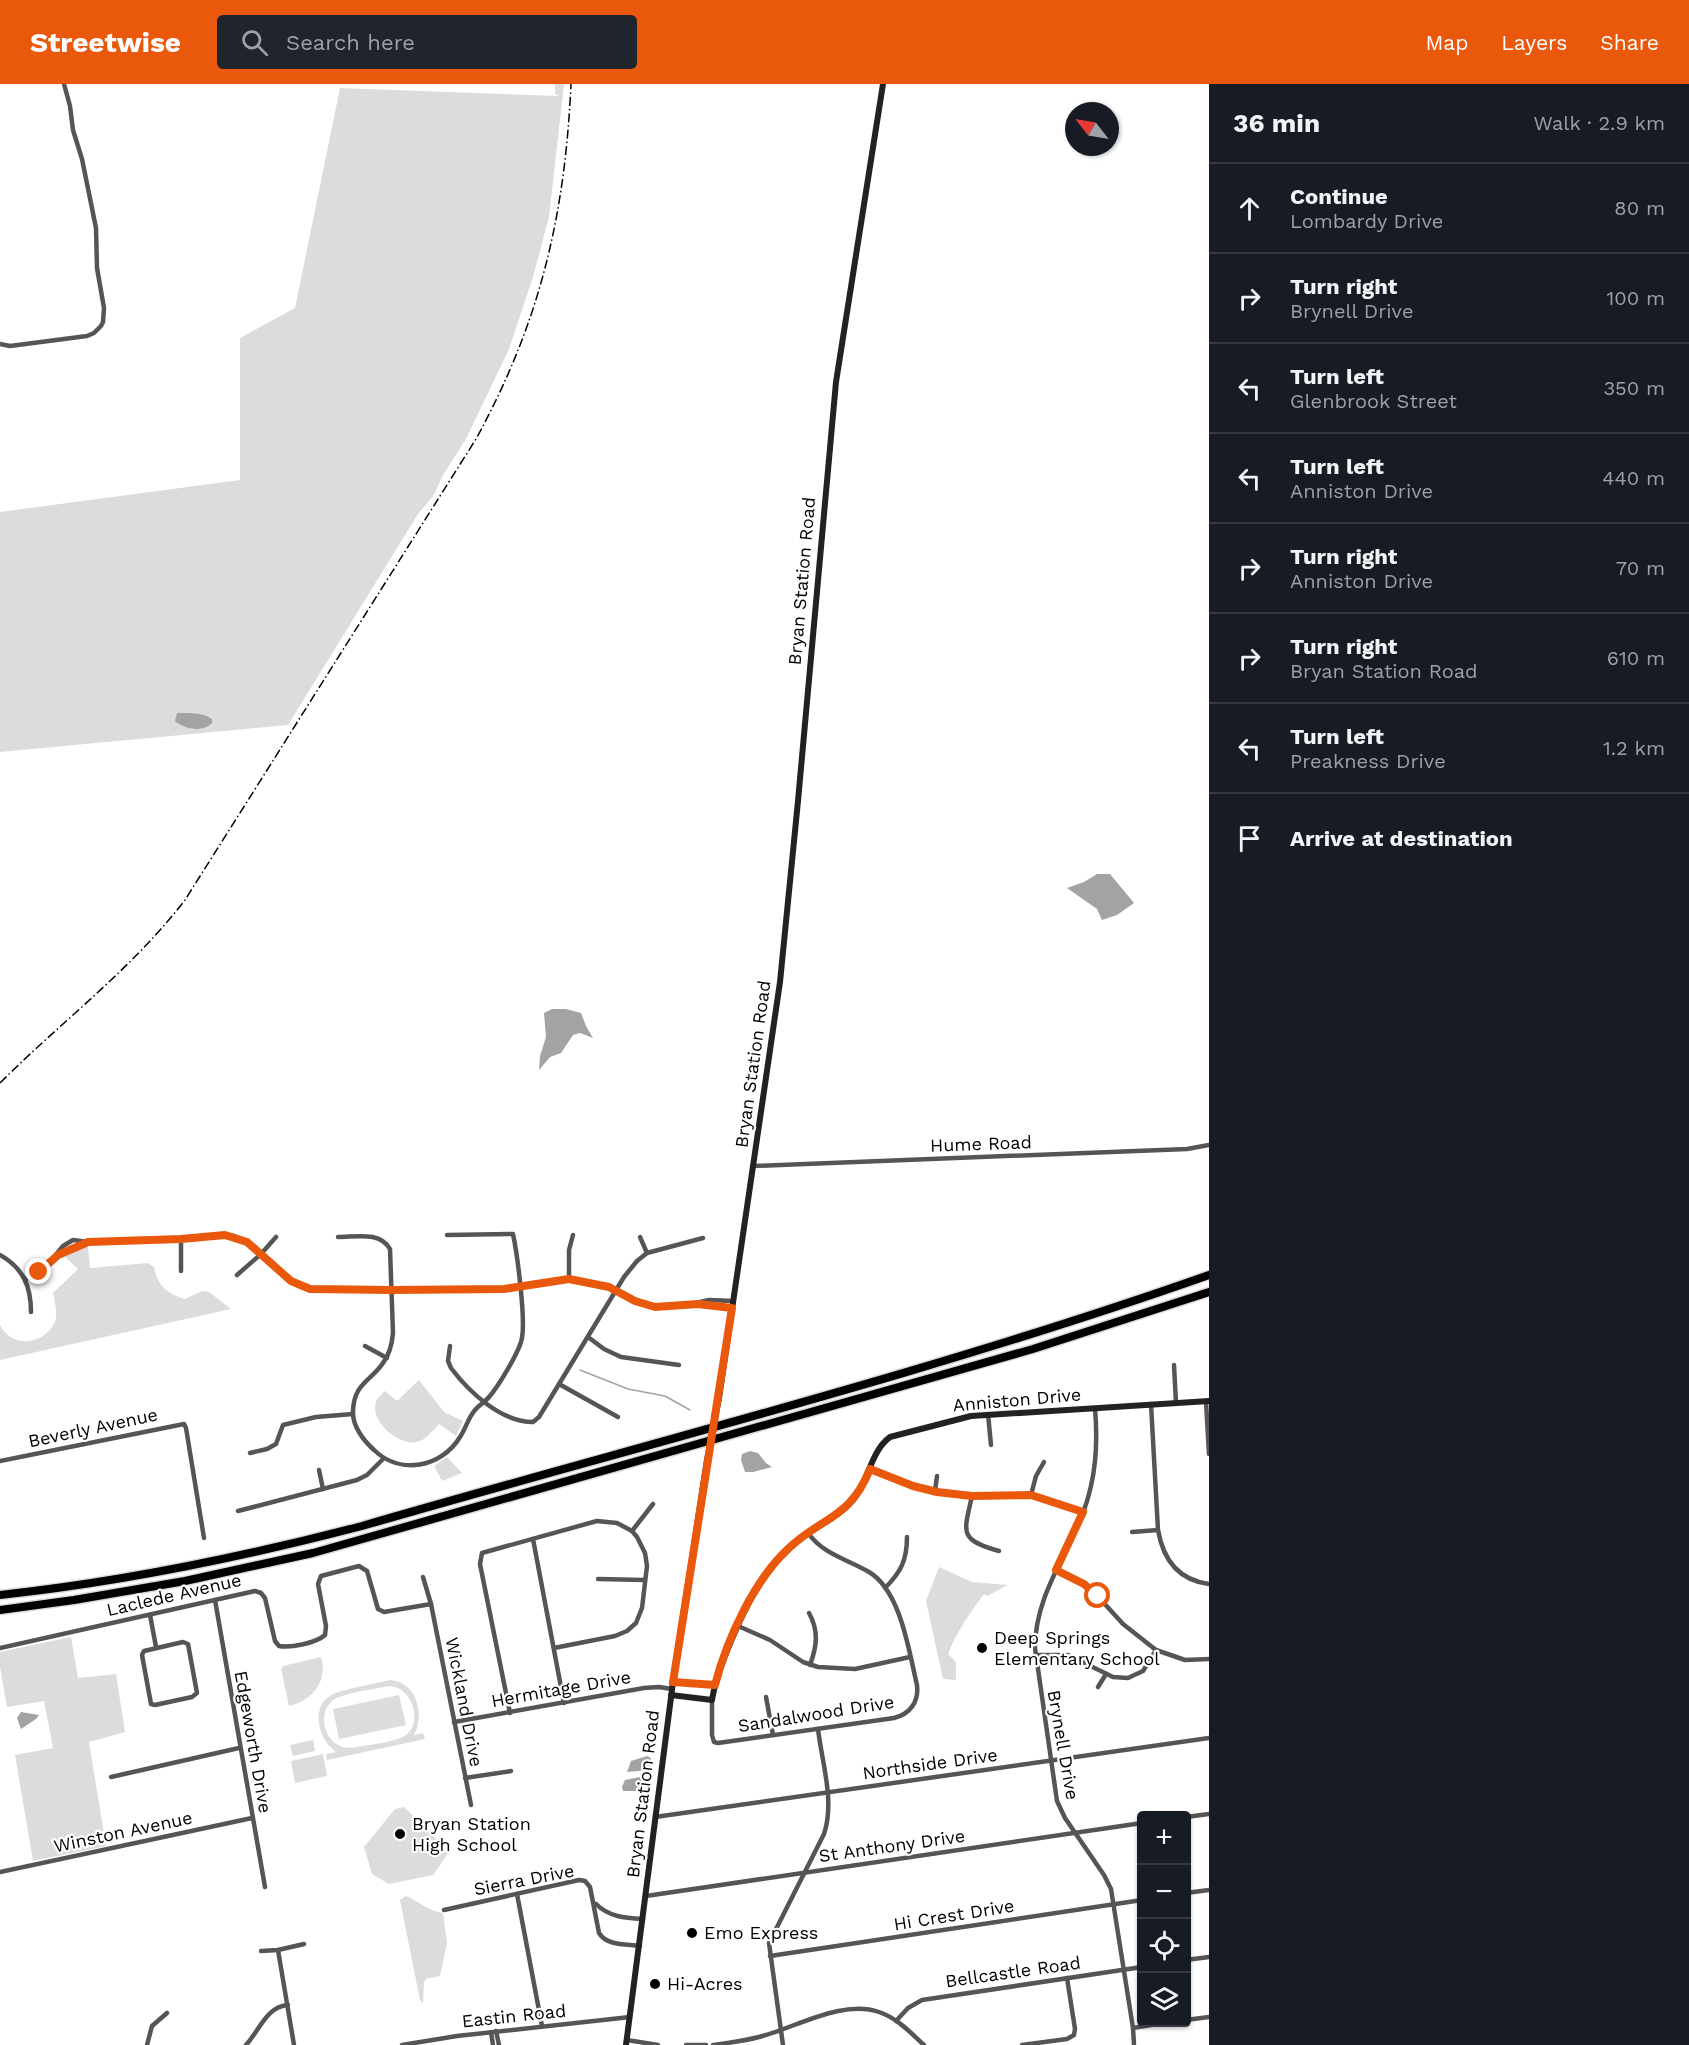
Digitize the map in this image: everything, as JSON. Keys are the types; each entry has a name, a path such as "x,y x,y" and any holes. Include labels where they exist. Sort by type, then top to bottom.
{"highway":[{"path":"0,1595 78,1586 183,1568 362,1526 1001,1344 1209,1275"},
{"path":"0,1610 185,1581 313,1553 1021,1352 1209,1292"}],"main road":[{"name":"Bryan Station Road","path":"627,2043 672,1688 707,1460 719,1398 774,1029 790,891 836,382 883,84"},
{"name":"Anniston Drive","path":"712,1700 723,1659 749,1600 764,1576 784,1552 847,1506 858,1493 880,1446 890,1437 962,1418 988,1414 1208,1401"},
{"path":"672,1688 715,1685"},
{"path":"672,1688 712,1700"}],"street":[{"path":"0,344 10,346 87,336 98,330 103,322 104,308 95,254 96,228 64,84"},
{"name":"Hume Road","path":"753,1166 1187,1149 1209,1145"},
{"path":"338,1237 375,1237 384,1241 390,1249 393,1333 391,1346 382,1365 360,1387 352,1414 362,1437 383,1459 411,1466 423,1465 435,1459 455,1444 471,1415 494,1390 521,1344 523,1330 513,1234 447,1235"},
{"path":"26,1279 46,1267 63,1246 73,1240 88,1242 229,1235 247,1242 291,1281 310,1289 504,1289 569,1279 595,1283 635,1301 655,1307 698,1304 733,1305"},
{"path":"569,1279 569,1250 573,1235"},
{"path":"237,1275 276,1237"},
{"path":"640,1237 647,1253"},
{"path":"450,1346 448,1361 452,1368 484,1401 501,1415 533,1422 539,1417 630,1268 647,1253 703,1238"},
{"path":"181,1239 182,1271"},
{"path":"58,1255 88,1242"},
{"path":"0,1255 20,1270 26,1279 30,1292 31,1312"},
{"path":"588,1337 604,1349 621,1357 680,1365"},
{"path":"365,1346 387,1358"},
{"path":"1174,1365 1176,1403"},
{"path":"559,1384 618,1417"},
{"path":"1208,1401 1209,1454"},
{"path":"1151,1404 1158,1530 1162,1549 1173,1567 1193,1581 1209,1584"},
{"name":"Brynell Drive","path":"1095,1408 1096,1460 1091,1489 1039,1610 1035,1655 1057,1801 1065,1818 1104,1875 1115,1904 1134,2045"},
{"path":"250,1453 276,1444 283,1425 306,1418 352,1414"},
{"path":"988,1414 991,1445"},
{"name":"Beverly Avenue","path":"0,1461 183,1424 186,1428 204,1538"},
{"path":"238,1511 357,1480 367,1475 383,1459"},
{"path":"1031,1495 1036,1476 1044,1462"},
{"path":"870,1469 913,1486 935,1491 972,1496 1031,1495 1083,1512"},
{"path":"319,1470 323,1489"},
{"path":"935,1491 938,1476"},
{"path":"972,1496 965,1526 967,1536 975,1544 999,1551"},
{"path":"632,1531 654,1504"},
{"path":"510,1713 480,1560 482,1553 597,1521 617,1523 632,1531 645,1553 647,1566 640,1616 630,1629 615,1636 554,1648"},
{"path":"1132,1532 1158,1530"},
{"name":"Sandalwood Drive","path":"714,1742 894,1718 909,1711 916,1700 918,1690 910,1657 896,1608 885,1588 868,1571 825,1550 808,1533"},
{"path":"885,1588 903,1566 907,1555 907,1538"},
{"path":"533,1539 564,1702"},
{"name":"Laclede Avenue","path":"0,1648 255,1591 261,1593 265,1598 275,1641 279,1646 285,1647 318,1640 325,1635 326,1626 318,1584 321,1576 359,1566 365,1568 369,1575 376,1606 384,1612 431,1604"},
{"path":"1056,1570 1092,1590 1123,1624 1156,1650 1185,1660 1209,1659"},
{"name":"Wickland Drive","path":"423,1577 431,1604 471,1805"},
{"path":"598,1579 645,1580"},
{"name":"Edgeworth Drive","path":"215,1600 265,1887"},
{"path":"809,1613 817,1637 810,1665"},
{"path":"150,1616 156,1647"},
{"path":"738,1626 770,1640 810,1665 826,1668 855,1669 910,1657"},
{"path":"183,1642 188,1644 197,1693 195,1695 151,1704 142,1655 147,1650 156,1647 183,1642"},
{"path":"1035,1655 1068,1655 1119,1678 1134,1677 1143,1671 1156,1650"},
{"path":"1098,1687 1106,1674"},
{"name":"Hermitage Drive","path":"454,1722 644,1688 672,1688"},
{"path":"766,1697 773,1735"},
{"name":"Anniston Drive","path":"712,1700 714,1742"},
{"path":"783,2045 769,1943 826,1827 827,1792 818,1729"},
{"name":"Northside Drive","path":"655,1816 1209,1738"},
{"path":"111,1777 239,1748"},
{"path":"465,1778 511,1771"},
{"path":"1191,1816 1209,1814"},
{"name":"Winston Avenue","path":"0,1872 252,1818"},
{"name":"St Anthony Drive","path":"646,1896 1137,1824"},
{"name":"Sierra Drive","path":"444,1910 579,1880 588,1884 595,1902 603,1939 640,1946"},
{"path":"1191,1892 1209,1890"},
{"path":"516,1894 542,2026"},
{"name":"Hi Crest Drive","path":"770,1956 1137,1901"},
{"name":"Sierra Drive","path":"595,1902 606,1912 615,1916 643,1919"},
{"path":"261,1952 304,1944"},
{"path":"279,1950 294,2045"},
{"path":"1191,1959 1209,1957"},
{"name":"Bellcastle Road","path":"896,2021 908,2008 922,2000 1137,1968"},
{"path":"1022,2045 1067,2039 1074,2035 1067,1978"},
{"path":"246,2045 272,2012 278,2007 288,2005"},
{"path":"713,2045 758,2038 856,2008 880,2012 896,2021 924,2045"},
{"path":"147,2045 152,2026 167,2013"},
{"name":"Eastin Road","path":"402,2045 630,2016"},
{"path":"1191,2019 1209,2017"},
{"path":"1133,2028 1139,2027"},
{"path":"493,2032 493,2045"},
{"path":"493,2032 499,2045"},
{"path":"627,2043 658,2045"},
{"path":"686,2045 706,2045"}],"shaded area":[{"path":"555,84 564,84 549,217 533,277 509,349 466,439 443,475 434,495 418,514 288,725 0,752 0,512 240,480 240,338 295,308 340,88 559,96 555,94"},
{"path":"177,713 204,715 212,719 212,723 199,729 188,728 175,721"},
{"path":"1097,874 1110,874 1134,903 1117,915 1102,920 1097,909 1067,888"},
{"path":"552,1009 566,1009 581,1013 593,1038 580,1033 573,1035 561,1053 550,1057 539,1070 540,1056 546,1037 544,1013"},
{"path":"85,1246 88,1247 90,1268 148,1263 154,1267 160,1284 173,1294 185,1299 202,1291 209,1292 231,1309 0,1360 0,1325 12,1338 28,1341 36,1340 50,1330 56,1315 53,1293 78,1269 64,1256"},
{"path":"419,1380 444,1412 463,1421 456,1436 439,1424 423,1439 410,1442 394,1436 381,1424 375,1409 378,1398 385,1391 397,1401"},
{"path":"750,1451 758,1453 772,1467 745,1472 741,1460 742,1454"},
{"path":"447,1457 462,1473 442,1481 434,1466"},
{"path":"939,1567 972,1582 1008,1585 987,1596 984,1594 960,1630 948,1654 956,1662 956,1680 943,1679 926,1601"},
{"path":"71,1637 78,1678 116,1674 125,1732 89,1742 106,1846 33,1861 15,1755 53,1748 44,1701 7,1707 0,1667 0,1652"},
{"path":"321,1657 322,1674 317,1688 305,1699 289,1706 281,1669 283,1666"},
{"path":"391,1680 400,1682 413,1693 419,1718 414,1735 423,1733 425,1739 327,1760 326,1754 336,1752 325,1740 319,1724 319,1714 324,1701 335,1693","holes":["389,1686 397,1688 409,1698 414,1713 414,1721 406,1735 396,1740 346,1748 332,1740 324,1725 326,1709 331,1702 342,1696 358,1692"]},
{"path":"399,1695 406,1725 339,1739 333,1709"},
{"path":"21,1712 39,1715 21,1729 17,1718"},
{"path":"313,1740 315,1751 293,1756 290,1745"},
{"path":"323,1754 327,1776 295,1783 291,1761"},
{"path":"647,1756 651,1758 649,1770 627,1772 631,1761"},
{"path":"645,1776 643,1791 623,1791 625,1780"},
{"path":"404,1807 449,1852 433,1875 389,1884 372,1874 364,1847 395,1809"},
{"path":"406,1896 443,1913 447,1943 440,1976 426,1979 423,2003 420,2000 400,1900"}],"waterway":[{"path":"580,1370 628,1389 665,1396 690,1410"}],"railway":[{"path":"0,1083 119,972 185,900 476,439 517,353 533,310 545,267 563,179 571,84"}],"place":[{"name":"Deep Springs Elementary School","path":"982,1648"},
{"name":"Bryan Station High School","path":"400,1834"},
{"name":"Emo Express","path":"692,1933"},
{"name":"Hi-Acres","path":"655,1984"}],"route":[{"path":"39,1272 58,1255 88,1242 225,1235 247,1242 291,1281 310,1289 504,1289 569,1279 609,1287 635,1301 655,1307 698,1304 732,1308 673,1682 715,1685 723,1659 746,1606 764,1576 799,1539 832,1519 853,1500 863,1486 870,1469 913,1486 937,1492 972,1496 1031,1495 1053,1500 1083,1512 1056,1570 1076,1579 1098,1596"}]}
